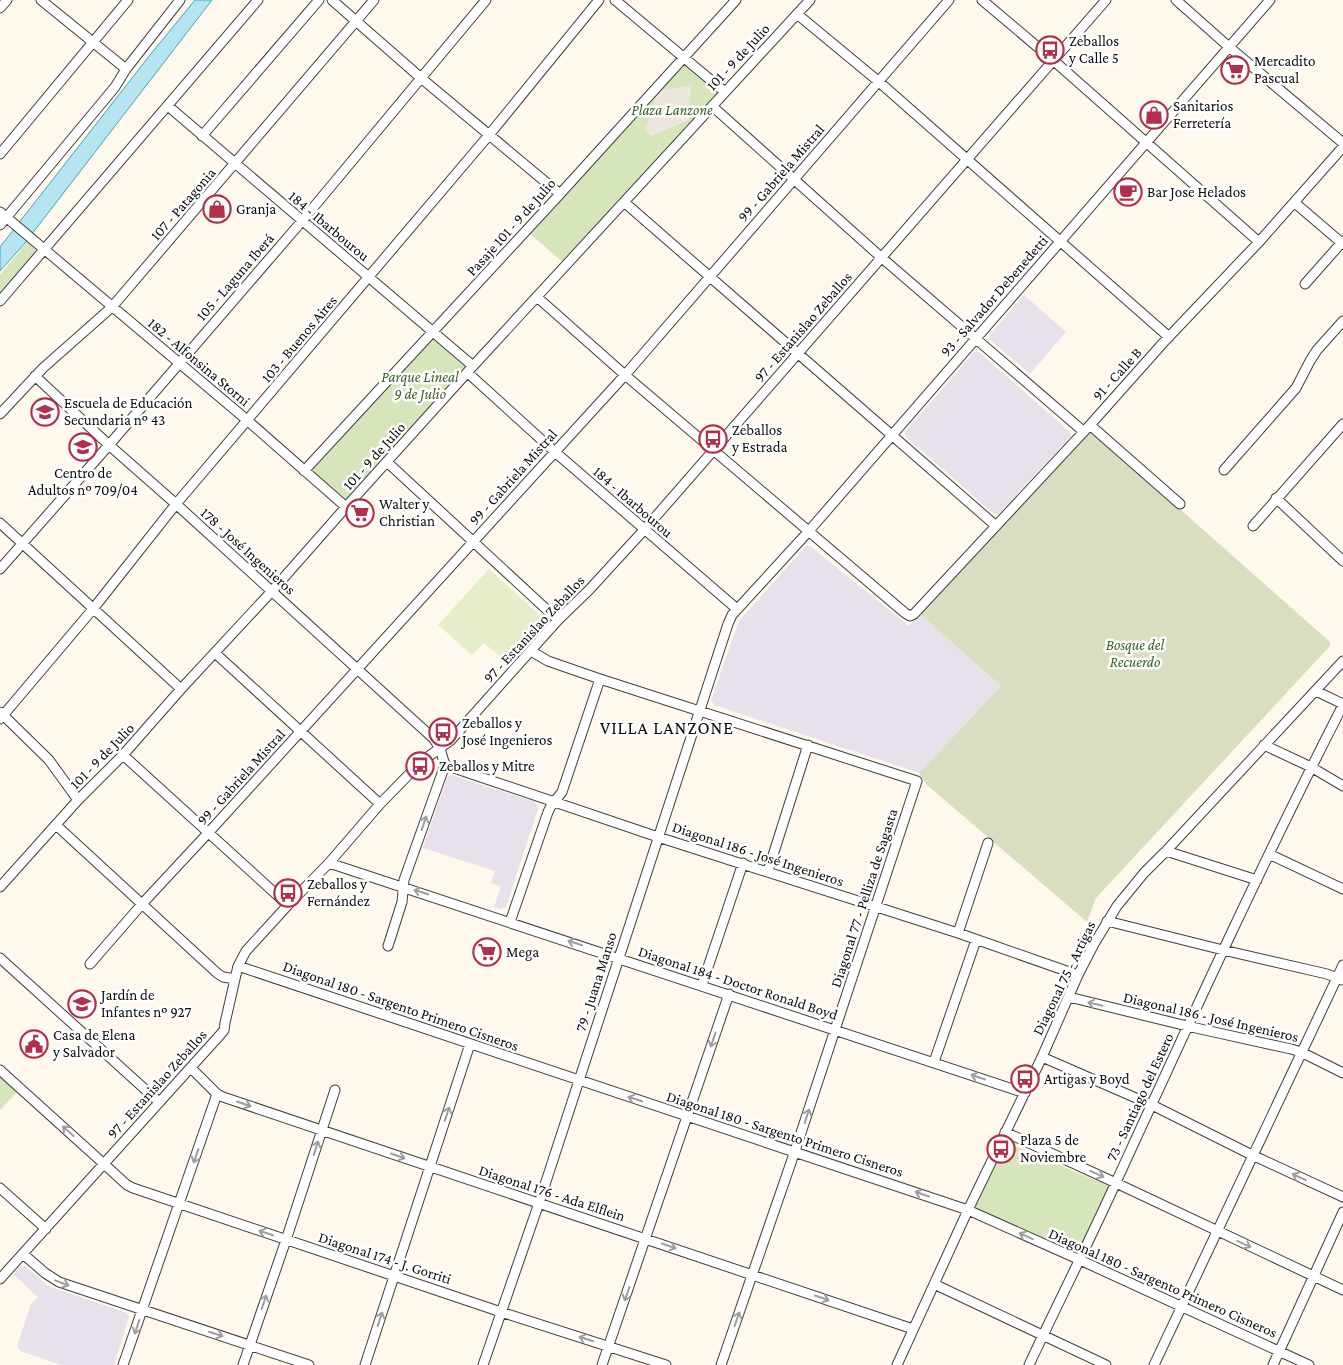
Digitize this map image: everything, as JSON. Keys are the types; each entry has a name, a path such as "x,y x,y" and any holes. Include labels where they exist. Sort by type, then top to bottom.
{"street":[{"path":"0,8 7,0"},
{"path":"41,0 126,68"},
{"path":"0,154 128,0"},
{"path":"0,225 3,215 115,88 126,68 180,0"},
{"path":"0,301 258,0"},
{"path":"202,136 319,0"},
{"path":"332,0 421,78 560,194"},
{"name":"107 - Patagonia","path":"0,414 35,376 112,307 374,0"},
{"name":"105 - Laguna Iberá","path":"0,569 180,364 486,0"},
{"name":"103 - Buenos Aires","path":"1,715 93,609 176,504 489,135 599,0"},
{"path":"615,0 725,92"},
{"name":"Pasaje 101 - 9 de Julio","path":"304,471 736,0"},
{"name":"101 - 9 de Julio","path":"0,887 272,591 470,369 810,0"},
{"name":"99 - Gabriela Mistral","path":"90,964 142,904 625,375 949,0"},
{"path":"982,0 1053,60 1259,242"},
{"name":"97 - Estanislao Zeballos","path":"0,1279 224,1030 234,979 246,951 420,762 451,740 558,620 589,590 644,530 1106,0"},
{"path":"1176,0 1343,143"},
{"name":"93 - Salvador Debenedetti","path":"737,610 808,532 1270,0"},
{"path":"797,14 878,81 1170,337"},
{"name":"184 - Ibarbourou","path":"168,106 433,332 555,452 737,610"},
{"path":"712,106 882,258 975,338 1180,504"},
{"name":"91 - Calle B","path":"808,532 905,613 910,616 914,614 1295,203 1343,147"},
{"path":"624,202 995,525"},
{"path":"1295,203 1342,242 1304,284"},
{"name":"182 - Alfonsina Storni","path":"3,215 247,420 346,507"},
{"path":"537,297 808,532"},
{"path":"1224,470 1296,388 1317,350 1343,321"},
{"name":"178 - José Ingenieros","path":"35,376 434,739 440,749"},
{"path":"1253,526 1343,424"},
{"path":"387,462 558,620"},
{"path":"1276,498 1343,560"},
{"path":"0,523 182,689"},
{"name":"79 - Juana Manso","path":"483,1365 539,1203 728,624 737,610"},
{"path":"531,651 548,661 600,679 808,746 768,871"},
{"path":"215,653 380,804"},
{"name":"Diagonal 75 - Artigas","path":"900,1364 913,1329 1098,934 1117,906 1144,873 1343,661"},
{"path":"510,922 548,812 562,792 600,679"},
{"path":"1316,691 1343,704"},
{"name":"73 - Santiago del Estero","path":"1029,1365 1080,1260 1223,950 1343,704"},
{"path":"1,715 48,760 78,800"},
{"path":"1264,745 1311,767 1343,786"},
{"name":"Diagonal 77 - Pelliza de Sagasta","path":"721,1365 836,1030 917,781 808,746"},
{"path":"388,946 402,902 406,875 445,765 440,749"},
{"path":"123,755 288,905"},
{"name":"Diagonal 186 - José Ingenieros","path":"445,765 658,837 877,906 1078,975"},
{"path":"56,826 217,973 223,977 234,979"},
{"path":"958,933 988,843"},
{"path":"1166,851 1258,880"},
{"path":"1269,854 1343,889"},
{"name":"Diagonal 184 - Doctor Ronald Boyd","path":"329,862 1024,1093"},
{"path":"702,985 742,863"},
{"path":"1107,921 1327,974 1340,979"},
{"path":"934,1062 976,940"},
{"path":"0,958 159,1102"},
{"path":"1154,1365 1301,1052 1340,979 1343,965"},
{"name":"Diagonal 180 - Sargento Primero Cisneros","path":"238,966 968,1210 1309,1365"},
{"path":"602,1365 729,994"},
{"name":"Diagonal 186 - José Ingenieros","path":"1069,997 1291,1049 1343,1072"},
{"path":"365,1365 470,1044"},
{"path":"1042,1057 1152,1105 1252,1155 1343,1197"},
{"name":"Diagonal 176 - Ada Elflein","path":"191,1068 217,1094 913,1329"},
{"name":"Diagonal 174 - J. Gorriti","path":"0,1070 127,1185 133,1188 501,1312 666,1365"},
{"path":"242,1365 286,1240 335,1090"},
{"path":"123,1365 217,1094"},
{"path":"1005,1132 1116,1182 1343,1290"},
{"path":"0,1188 46,1229"},
{"path":"1273,1365 1343,1212"},
{"path":"23,1254 59,1282 309,1365"},
{"path":"934,1284 1106,1365"}],"shaded area":[{"path":"691,85 689,120 651,136 645,130 658,91"},
{"path":"1024,295 1066,332 1030,374 989,339 989,336"},
{"path":"974,352 979,352 1070,432 1071,436 999,514 994,514 905,436 905,432"},
{"path":"806,546 810,546 909,626 920,614 1001,686 919,773 714,705 711,700 739,621"},
{"path":"451,775 535,802 538,809 506,907 501,909 494,907 501,886 491,883 495,871 423,848 447,778"},
{"path":"25,1266 48,1286 127,1313 129,1317 114,1365 61,1365 20,1351 17,1346 31,1304 38,1297 13,1274 20,1267"}],"green space":[{"name":"Plaza Lanzone","path":"684,57 725,92 566,265 526,230"},
{"path":"27,242 35,248 35,254 0,293 0,275"},
{"name":"Parque Lineal 9 de Julio","path":"432,338 467,368 346,499 312,470"},
{"name":"Bosque del Recuerdo","path":"1089,433 1094,433 1330,642 1330,646 1096,898 1087,922 927,785 919,773 1001,686 920,614"},
{"path":"489,569 543,618 541,625 508,663 484,643 472,655 438,625"},
{"path":"0,1077 17,1092 0,1110"},
{"path":"1003,1141 1111,1187 1079,1256 972,1208"}],"water":[{"path":"195,0 212,0 25,243 0,271 0,247"}],"place":[{"name":"Zeballos y Calle 5","path":"1050,50"},
{"name":"Mercadito Pascual","path":"1235,70"},
{"name":"Sanitarios Ferretería","path":"1154,115"},
{"name":"Bar Jose Helados","path":"1128,192"},
{"name":"Granja","path":"217,209"},
{"name":"Escuela de Educación Secundaria nº 43","path":"45,412"},
{"name":"Zeballos y Estrada","path":"713,439"},
{"name":"Centro de Adultos nº 709/04","path":"83,447"},
{"name":"Walter y Christian","path":"360,513"},
{"name":"Zeballos y José Ingenieros","path":"443,732"},
{"name":"Zeballos y Mitre","path":"420,766"},
{"name":"Zeballos y Fernández","path":"288,893"},
{"name":"Mega","path":"487,952"},
{"name":"Jardín de Infantes nº 927","path":"82,1004"},
{"name":"Casa de Elena y Salvador","path":"34,1044"},
{"name":"Artigas y Boyd","path":"1025,1079"},
{"name":"Plaza 5 de Noviembre","path":"1001,1149"}],"district":[{"name":"VILLA LANZONE","path":"667,728"}]}
